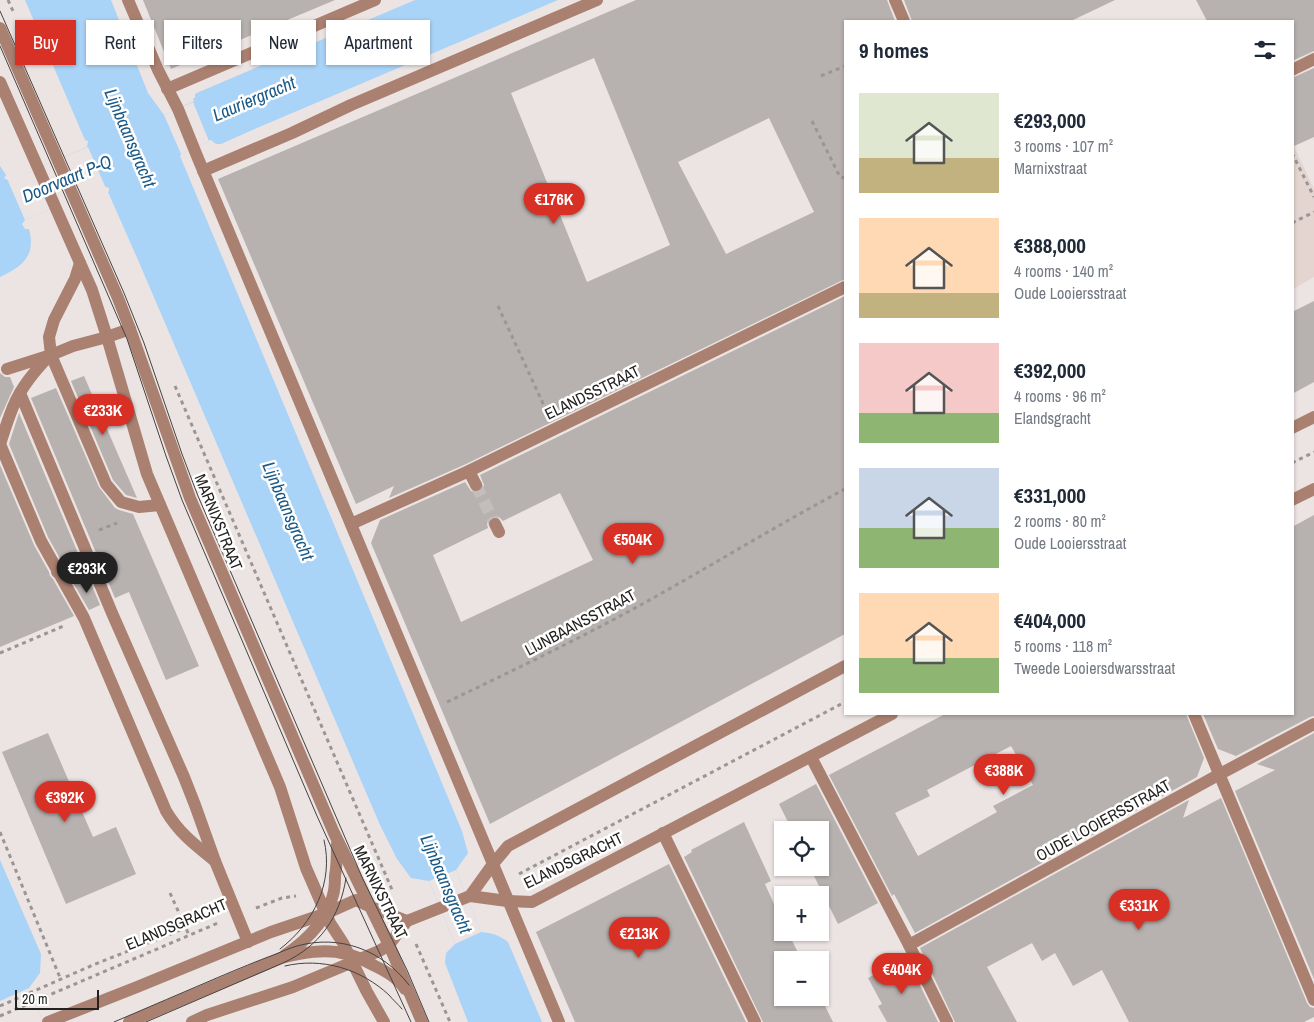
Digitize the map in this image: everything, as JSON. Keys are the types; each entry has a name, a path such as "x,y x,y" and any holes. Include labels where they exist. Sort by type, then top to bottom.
{"street":[{"path":"128,0 158,70 178,109 559,1022"},
{"path":"167,89 374,0"},
{"path":"203,171 351,105 597,0"},
{"path":"895,0 904,20"},
{"name":"MARNIXSTRAAT","path":"0,28 118,298 190,498 334,833 389,945 422,1022"},
{"path":"1294,69 1314,59"},
{"path":"0,82 97,305 147,474 280,787 306,868 330,923 353,958 367,992 384,1022"},
{"path":"80,263 75,279 54,320 49,337 51,354 106,484 121,502 139,507 160,505"},
{"name":"ELANDSSTRAAT","path":"351,524 469,471 844,287"},
{"path":"6,369 130,329"},
{"path":"51,354 33,374 20,393 13,406 0,444 42,541 57,572 84,618 166,811 184,835 214,861"},
{"path":"20,393 112,614 195,805 214,861 248,942"},
{"path":"1294,427 1314,417"},
{"path":"469,471 476,485"},
{"path":"1294,499 1314,489"},
{"path":"57,572 96,573"},
{"path":"192,1022 207,1015 293,987 353,958 389,945 406,921 470,896 508,846 844,667"},
{"name":"ELANDSGRACHT","path":"470,896 532,902 890,715"},
{"path":"1194,715 1314,1000"},
{"name":"OUDE LOOIERSSTRAAT","path":"909,945 1314,724"},
{"path":"811,757 947,1022"},
{"path":"281,958 312,933 327,913 334,895 338,859 334,833"},
{"path":"663,834 754,1022"},
{"path":"48,1022 138,988 271,932 327,913 356,900 371,908 406,921"},
{"path":"129,1022 281,958 322,951 353,958 394,977 401,983 412,1000"}],"path":[{"path":"821,76 844,66"},
{"path":"812,121 840,177 844,178"},
{"path":"1294,157 1314,197"},
{"path":"1294,222 1314,212"},
{"path":"498,306 554,428"},
{"name":"MARNIXSTRAAT","path":"173,383 384,875 450,1022"},
{"path":"1294,462 1314,452"},
{"name":"LIJNBAANSSTRAAT","path":"428,710 525,665 624,614 801,512 844,490"},
{"path":"101,539 98,530 124,520"},
{"path":"0,653 84,618"},
{"path":"500,884 844,703"},
{"path":"0,832 61,980"},
{"path":"170,893 189,935"},
{"name":"ELANDSGRACHT","path":"0,1016 237,915 282,898 317,893"},
{"path":"0,1006 186,927"}],"shaded area":[{"path":"1294,146 1314,189 1314,277 1294,288"}],"water":[{"path":"25,0 111,0 119,20 86,20 86,65 137,65 148,93 164,115 194,101 195,94 262,65 316,65 316,42 326,38 326,65 405,65 221,144 216,144 211,140 180,156 462,831 468,853 456,870 481,932 495,935 508,942 542,1022 468,1022 445,963 446,953 455,944 429,881 411,878 397,859 380,825 108,192 109,188 104,186 25,220 22,224 25,229 29,229 31,238 29,253 26,259 15,269 0,277 0,166 6,175 4,178 9,181 87,147 88,141 85,140 53,65 76,65 76,20 34,20"},
{"path":"415,0 558,0 430,54 430,20 368,20"},
{"path":"0,860 41,954 40,973 29,988 43,1022 0,1022"}],"pier":[{"path":"193,102 209,141 181,154 164,115"},
{"path":"88,147 105,186 25,220 8,181"},
{"path":"456,870 481,932 455,944 429,881"},
{"path":"29,988 43,1022 0,1022 0,1001"}],"building":[{"path":"143,0 335,0 287,20 251,20 251,35 241,40 241,20 164,20 164,52 154,27 154,20 151,20"},
{"path":"636,0 887,0 895,20 844,20 844,279 466,464 389,498 394,486 356,504 218,179","holes":["594,58 670,245 587,282 511,93","769,118 814,212 726,254 678,162"]},
{"path":"904,0 1115,0 1073,20 912,20"},
{"path":"1196,0 1314,0 1314,51 1294,60 1294,20 1206,20"},
{"path":"169,65 181,65 171,69"},
{"path":"1314,68 1314,137 1294,146 1294,77"},
{"path":"844,296 844,635 490,824 371,543 380,520 465,482 471,491 475,493 483,489 484,485 480,475","holes":["560,493 593,560 461,622 433,555 488,528 488,520 492,517 499,517 503,521"]},
{"path":"1314,301 1314,382 1294,393 1294,311"},
{"path":"0,373 5,377 10,377 14,387 0,418"},
{"path":"84,376 137,498 126,495 113,480 71,381"},
{"path":"56,388 99,487 115,508 133,514 199,666 166,680 129,592 115,598 31,398"},
{"path":"19,413 83,565 63,564 48,537 9,444"},
{"path":"0,465 34,545 74,616 0,647"},
{"path":"1314,515 1314,716 1236,756 1218,749 1203,715 1294,715 1294,526"},
{"path":"72,581 90,581 100,605 89,610"},
{"path":"943,715 1186,715 1204,758 1197,777 915,933 894,894 892,896 829,775","holes":["1011,746 1033,785 993,806 997,812 918,856 895,813 930,796 927,790"]},
{"path":"48,733 93,837 116,827 136,874 66,904 2,752"},
{"path":"1314,733 1314,979 1235,791 1275,770 1257,764"},
{"path":"816,784 878,903 838,924 829,906 829,886 819,886 814,876 829,876 829,821 788,821 779,804"},
{"path":"1221,798 1307,1003 1310,1007 1314,1008 1314,1017 1304,1022 1129,1022 1102,970 1073,986 1055,953 1042,961 1032,943 987,967 1017,1022 955,1022 920,948 1189,800 1183,818"},
{"path":"744,822 771,881 765,884 774,904 774,941 792,941 797,951 774,951 774,1006 825,1006 833,1022 763,1022 684,857 692,852 691,850"},
{"path":"669,864 746,1022 575,1022 536,932"},
{"path":"906,957 938,1022 887,1022 878,1006 882,1004 868,978"}],"tunnel":[{"path":"476,485 495,524"}],"tram line":[{"path":"0,11 124,293 144,343 198,496 362,877 407,970 429,1022"},
{"path":"0,46 127,339 182,500 317,816 411,1022"},
{"path":"280,949 303,927 312,914 318,900 326,871 324,840"},
{"path":"146,1022 283,963 308,948 318,939 333,918 339,905 346,878"},
{"path":"114,1022 255,962 294,947 313,943 329,942 344,944 373,954 386,962 409,985"},
{"path":"285,966 313,963 327,964 354,972 378,986 402,1009"}],"water label":[{"name":"Lauriergracht","path":"254,99"},
{"name":"Lijnbaansgracht","path":"130,138"},
{"name":"Doorvaart P-Q","path":"67,179"},
{"name":"Lijnbaansgracht","path":"288,511"},
{"name":"Lijnbaansgracht","path":"446,884"}]}
